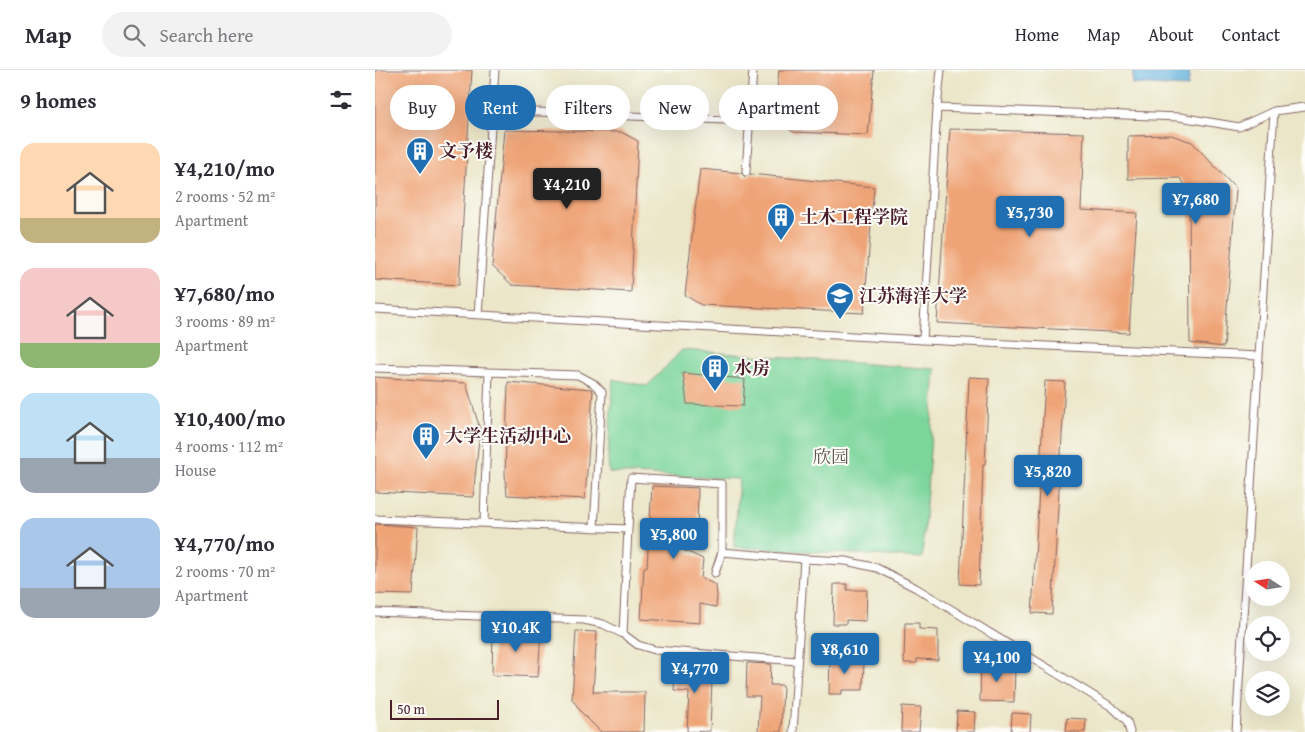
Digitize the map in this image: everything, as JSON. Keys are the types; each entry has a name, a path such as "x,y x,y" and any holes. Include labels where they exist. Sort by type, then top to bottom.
{"lane":[{"path":"494,85 495,70"},
{"path":"752,85 753,70"},
{"path":"923,340 941,70"},
{"path":"937,108 1180,117 1239,127 1274,111 1305,107"},
{"path":"1236,732 1274,111"},
{"path":"536,112 719,120"},
{"path":"478,315 491,130"},
{"path":"746,172 748,130"},
{"path":"375,309 923,340 1259,356"},
{"path":"375,368 578,375 593,383 602,392 594,528"},
{"path":"484,523 489,372"},
{"path":"623,634 631,478 721,484 722,552 715,573"},
{"path":"375,519 628,529"},
{"path":"722,552 846,561 877,568 916,588 1112,707 1127,721 1130,732"},
{"path":"793,732 804,559"},
{"path":"375,612 584,620 603,624 623,634 638,645 655,650 797,661"}],"green space":[{"name":"欣园","path":"682,350 936,369 922,558 734,547 739,479 609,473 608,457 613,379 647,386"}],"water":[{"path":"1133,70 1190,70 1188,87 1132,84"}],"building":[{"name":"文予楼","path":"375,70 472,70 471,85 465,85 465,130 468,130 459,285 375,280"},
{"path":"779,70 874,70 868,135 793,132 790,130 838,130 838,85 777,85"},
{"path":"950,129 1084,133 1081,210 1137,213 1129,333 937,323"},
{"path":"504,130 621,132 638,141 631,292 512,285 492,266"},
{"path":"1171,135 1192,142 1236,189 1224,347 1190,343 1189,190 1180,178 1128,179 1128,136"},
{"name":"土木工程学院","path":"700,169 741,173 745,177 751,174 874,187 864,313 701,305 685,295"},
{"name":"水房","path":"683,373 745,379 743,406 687,404"},
{"name":"大学生活动中心","path":"375,377 466,383 480,429 473,497 375,492"},
{"path":"969,377 989,378 985,465 983,465 979,585 960,584"},
{"path":"1045,381 1065,382 1052,614 1032,613"},
{"path":"508,382 591,389 593,391 585,499 507,495 505,474"},
{"path":"652,486 698,488 697,539 679,548 703,559 701,578 716,585 716,607 700,604 700,623 641,619 644,567 647,567"},
{"path":"375,524 418,527 413,595 375,594"},
{"path":"834,584 847,584 847,590 867,590 866,621 846,620 846,624 833,624"},
{"path":"905,623 919,623 919,629 938,630 938,660 917,659 917,663 904,663"},
{"path":"493,630 541,632 538,677 492,675"},
{"path":"576,631 597,632 593,692 645,692 644,732 601,732 582,713 572,699"},
{"path":"830,654 844,654 844,660 864,661 863,690 842,690 842,694 829,694"},
{"path":"676,658 700,659 699,680 712,680 710,731 687,732 689,692 674,691"},
{"path":"981,661 995,662 995,668 1015,668 1014,702 980,701"},
{"path":"747,663 771,664 770,685 783,685 781,732 758,732 760,696 746,696"},
{"path":"902,706 921,707 919,732 901,732"},
{"path":"957,711 975,712 974,732 956,732"},
{"path":"1012,713 1031,714 1030,732 1011,732"},
{"path":"1067,718 1086,719 1085,732 1066,732"}],"place":[{"name":"文予楼","path":"420,175"},
{"name":"土木工程学院","path":"781,241"},
{"name":"江苏海洋大学","path":"840,320"},
{"name":"水房","path":"715,392"},
{"name":"大学生活动中心","path":"426,460"}]}
